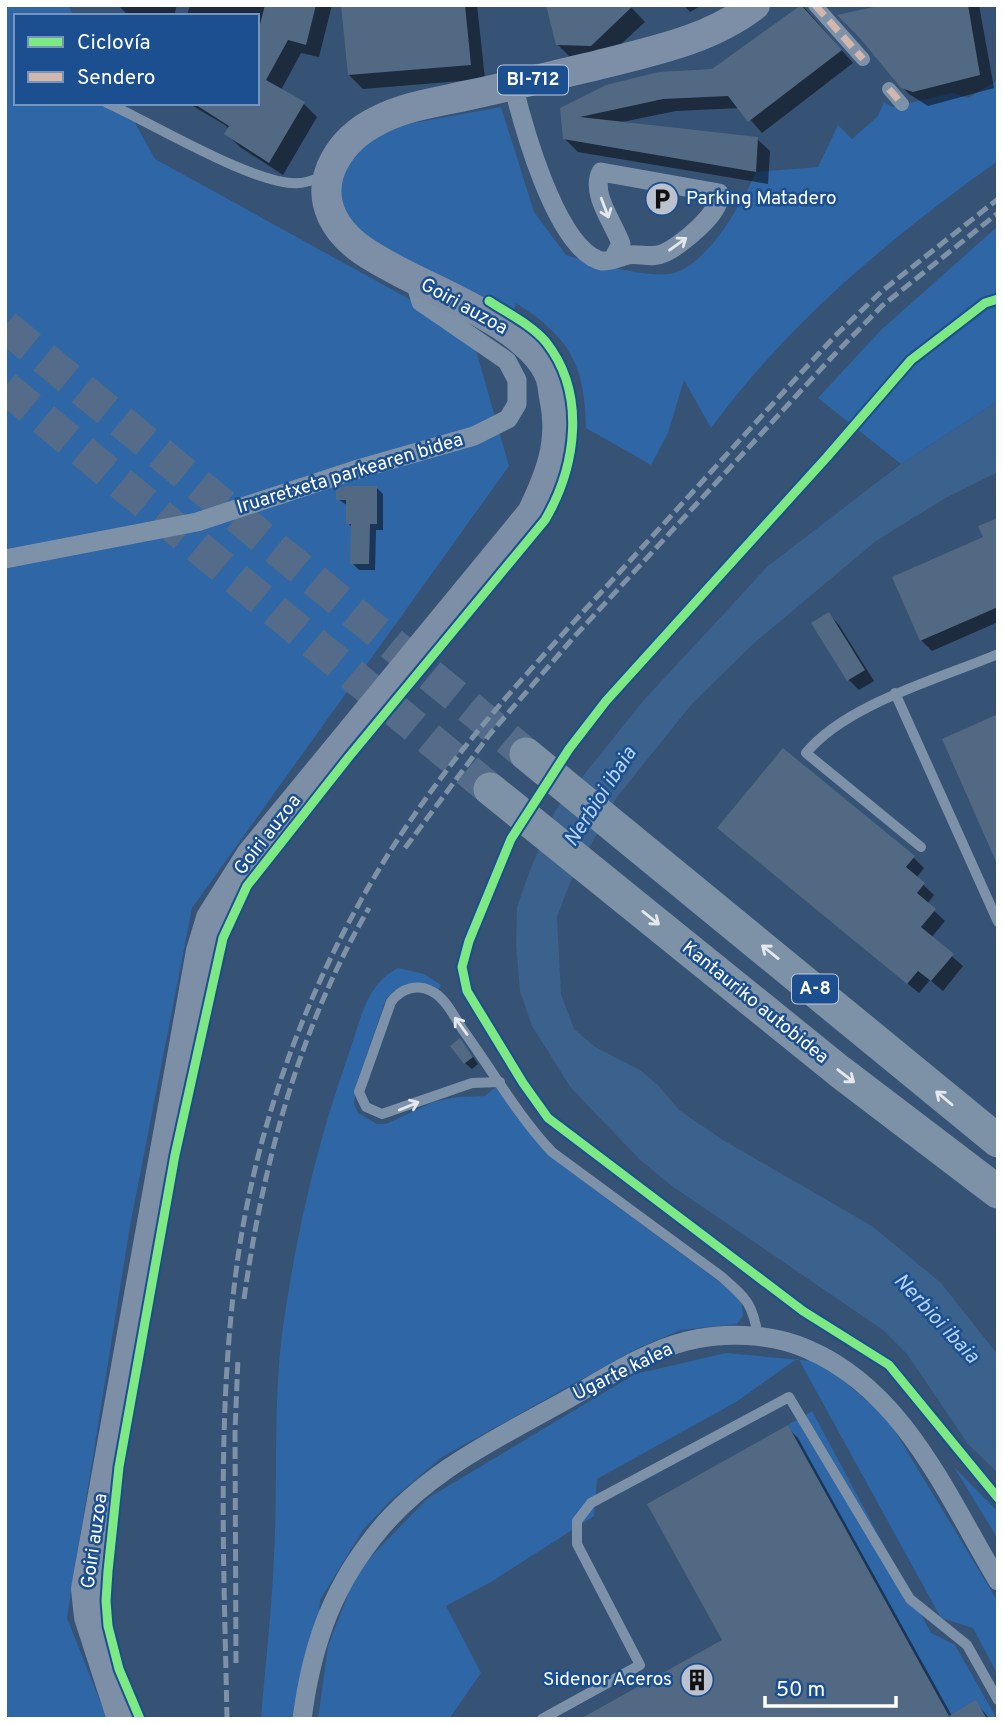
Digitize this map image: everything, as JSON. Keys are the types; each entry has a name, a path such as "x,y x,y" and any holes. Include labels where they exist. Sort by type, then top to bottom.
{"highway":[{"name":"A-8","path":"536,763 998,1141"},
{"name":"Kantauriko autobidea","path":"490,789 839,1071 998,1192"}],"main road":[{"name":"BI-712","path":"329,174 338,153 352,137 377,121 402,110 682,43 728,24 755,5"},
{"name":"Goiri auzoa","path":"122,1719 89,1617 86,1589 191,1004 201,951 211,918 229,886 259,845 532,513 549,479 556,456 559,423 550,375 533,351 510,331 360,250 332,217 327,199 329,174"}],"street":[{"path":"816,5 863,59"},
{"path":"513,85 542,182 560,214 590,256 601,261 613,259 638,254 656,256 680,244 712,212 719,202 719,193 601,172 598,179 603,205 621,244 613,259"},
{"path":"889,89 902,104"},
{"name":"Iruaretxeta parkearen bidea","path":"5,559 197,522 355,470 474,436 508,419 517,404 517,380 507,361 421,302 418,292 423,284"},
{"name":"Ugarte kalea","path":"302,1719 309,1668 331,1605 373,1538 423,1486 459,1461 641,1360 684,1341 758,1337 807,1349 858,1378 877,1394 906,1429 998,1581"}],"lane":[{"path":"111,105 214,157 269,179 299,184 329,174"},
{"path":"920,847 806,753 820,736 895,693 998,654"},
{"path":"895,693 998,922"},
{"path":"500,1082 471,1083 382,1114 366,1107 359,1092 391,1002 397,994 416,987 436,993 552,1152 647,1220 747,1299 754,1310 758,1337"},
{"path":"542,1719 640,1665 577,1544 577,1521 591,1503 789,1397 910,1599 967,1645 998,1700"}],"shaded area":[{"path":"5,5 68,5 73,14 14,14 14,105 125,105 155,159 471,333 509,466 192,908 130,1226 67,1618 107,1719 5,1719"},
{"path":"998,80 998,161 919,220 844,283 773,353 711,428 684,380 668,433 651,465 586,428 582,386 577,369 561,341 534,316 516,303 510,331 342,222 338,169 380,129 501,107 534,212 566,255 638,272 677,272 689,266 713,243 734,214 756,172 818,167 838,125 852,139 878,116 884,102 892,107 953,93 968,98"},
{"path":"998,226 998,401 901,464 818,398 881,330"},
{"path":"398,968 424,974 441,985 439,989 417,983 404,985 386,999 356,1085 354,1104 358,1113 377,1124 386,1124 433,1102 457,1097 485,1096 497,1086 548,1155 733,1292 742,1304 743,1316 737,1324 681,1330 636,1349 442,1457 389,1502 363,1530 320,1600 312,1719 261,1719 273,1576 279,1361 293,1263 316,1158 360,1018 378,984"},
{"path":"726,1353 796,1360 736,1402 597,1479 594,1516 491,1582 446,1606 481,1673 449,1719 318,1719 328,1646 357,1571 428,1498 635,1374"},
{"path":"799,1360 811,1361 832,1371 887,1418 998,1602 998,1675 973,1628 941,1618"},
{"path":"812,1411 931,1633 955,1645 997,1719 987,1719 976,1701 949,1716 788,1425"},
{"path":"954,1467 998,1512 998,1539"}],"water":[{"name":"Nerbioi ibaia","path":"998,401 998,472 944,499 876,541 752,645 691,705 617,797 570,883 557,917 561,994 574,1029 595,1047 640,1070 658,1085 679,1110 723,1140 872,1226 941,1283 998,1355 998,1473 968,1444 907,1354 883,1330 672,1186 640,1160 571,1088 532,1026 520,991 516,945 517,907 555,811 643,701 768,566 901,464"}],"building":[{"path":"265,5 316,5 306,45 288,40 266,80 305,102 269,163 224,134 229,126 196,105 259,105 259,28"},
{"path":"341,5 465,5 471,65 348,75"},
{"path":"546,5 634,5 591,46 556,45"},
{"path":"801,5 842,50 748,122 728,96 663,99 580,117 758,137 756,172 563,139 560,108 606,85 659,72 712,69"},
{"path":"883,5 968,5 980,75 913,92 901,88 837,15"},
{"path":"346,486 377,486 377,524 370,524 369,564 350,564 351,524 346,524 346,500 336,500 336,489"},
{"path":"998,518 998,607 920,641 892,577 983,537 978,526"},
{"path":"829,612 865,670 847,681 811,623"},
{"path":"998,714 998,866 942,739"},
{"path":"783,748 915,856 906,867 925,883 917,893 936,909 921,927 954,954 931,981 918,971 907,984 717,828"},
{"path":"460,1038 473,1057 464,1064 450,1046"},
{"path":"788,1425 949,1716 976,1700 987,1719 580,1719 722,1640 647,1504"}],"tunnel":[{"path":"5,326 526,754"},
{"path":"5,387 490,789"}],"railway":[{"path":"227,1719 223,1543 224,1426 239,1250 266,1126 286,1065 335,948 365,892 435,786 534,666 837,334 882,291 998,199"},
{"path":"405,848 490,734 574,637 832,357 882,306 998,213"},
{"path":"244,1299 262,1197 287,1098 323,1001 369,908"},
{"path":"236,1663 235,1431 238,1358"}],"marked path":[{"path":"815,5 863,59"},
{"path":"889,89 902,104"}],"cycle path":[{"path":"998,299 985,303 911,360 606,701 569,749 511,839 469,941 462,967 467,991 523,1083 548,1118 803,1311 889,1365 998,1498"},
{"path":"140,1719 119,1669 108,1626 108,1571 119,1467 175,1155 223,938 247,886 348,758 545,520 556,499 570,454 572,407 568,384 559,362 540,336 489,301"}],"place":[{"name":"Parking Matadero","path":"662,199"},
{"name":"Sidenor Aceros","path":"697,1680"}]}
